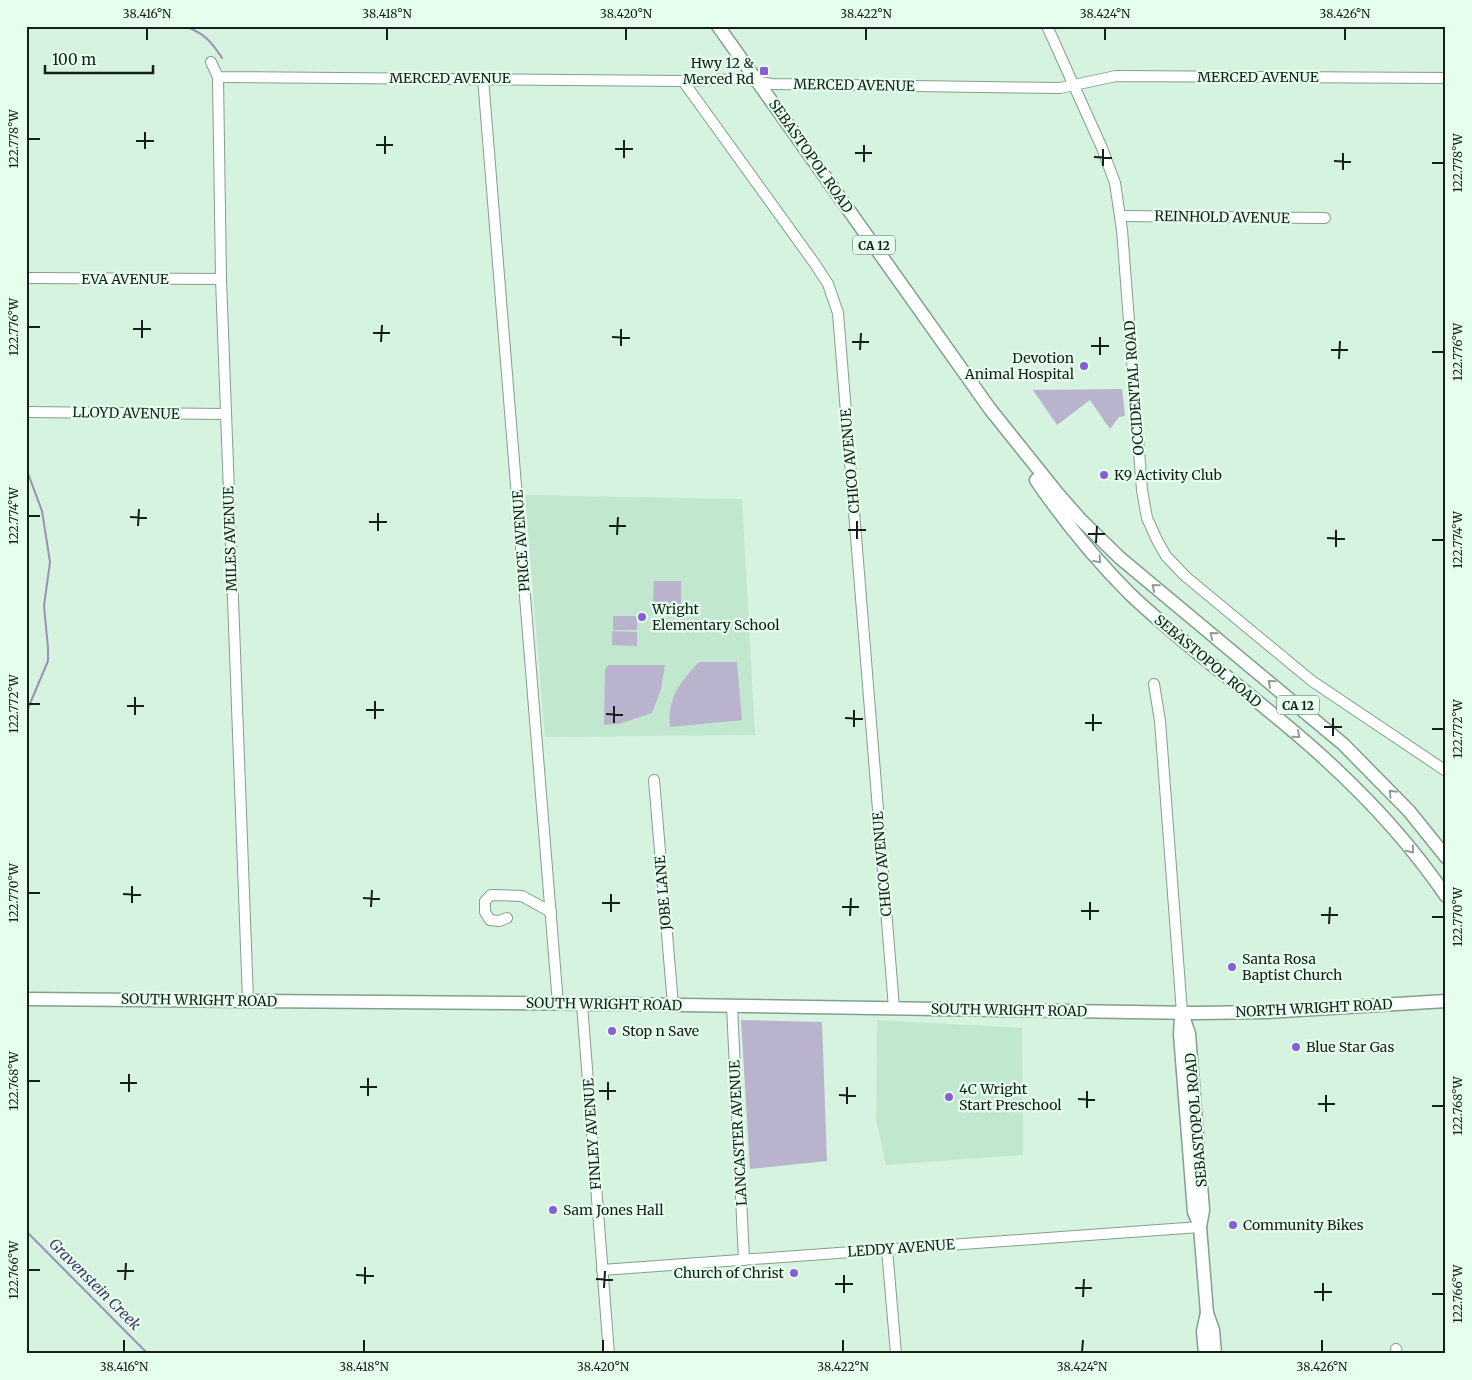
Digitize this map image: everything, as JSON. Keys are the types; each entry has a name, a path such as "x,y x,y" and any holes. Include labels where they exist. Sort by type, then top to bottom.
{"main road":[{"name":"SEBASTOPOL ROAD","path":"718,26 990,409 1043,490 1099,562 1165,626 1325,759 1375,808 1446,896"},
{"name":"SEBASTOPOL ROAD","path":"990,409 1047,482 1094,533 1135,571 1343,744 1398,799 1446,857"},
{"path":"1436,882 1446,907"},
{"name":"SOUTH WRIGHT ROAD","path":"26,999 672,1005 1182,1013"},
{"name":"NORTH WRIGHT ROAD","path":"1182,1013 1266,1012 1446,1001"},
{"name":"SEBASTOPOL ROAD","path":"1182,1013 1180,1034 1194,1212 1200,1227 1207,1313 1204,1331 1205,1354"},
{"name":"SEBASTOPOL ROAD","path":"1207,1313 1213,1330 1215,1354"}],"street":[{"name":"OCCIDENTAL ROAD","path":"1047,26 1111,171 1120,216 1142,490 1147,518 1161,548 1185,576 1298,670 1446,771"},
{"path":"211,62 218,77"},
{"name":"MERCED AVENUE","path":"218,77 683,81 744,79 772,84 1040,88 1075,86 1116,76 1446,78"},
{"name":"MILES AVENUE","path":"218,77 225,414 248,1000"},
{"name":"PRICE AVENUE","path":"483,78 558,1004"},
{"name":"CHICO AVENUE","path":"683,81 828,284 838,313 894,1008"},
{"name":"REINHOLD AVENUE","path":"1120,216 1325,218"},
{"name":"EVA AVENUE","path":"28,278 221,279"},
{"name":"LLOYD AVENUE","path":"26,412 225,414"},
{"name":"SEBASTOPOL ROAD","path":"1154,684 1160,721 1182,1013"},
{"name":"JOBE LANE","path":"654,780 672,1005"},
{"path":"507,918 490,920 485,912 485,901 491,895 522,896 551,912"},
{"name":"FINLEY AVENUE","path":"582,1004 609,1354"},
{"name":"LANCASTER AVENUE","path":"732,1006 744,1260"},
{"name":"LEDDY AVENUE","path":"602,1270 1200,1227"},
{"path":"888,1249 896,1354"}],"shaded area":[{"path":"1122,389 1125,416 1119,417 1110,429 1090,400 1057,425 1033,390"},
{"name":"Wright Elementary School","path":"525,495 742,499 755,735 545,737"},
{"path":"654,581 681,581 681,604 653,603"},
{"path":"613,616 637,616 637,630 613,630"},
{"path":"612,631 637,632 637,646 612,645"},
{"path":"699,662 737,662 742,720 670,727 671,707 676,691"},
{"path":"608,665 665,665 661,689 652,713 619,724 604,725 605,669"},
{"path":"741,1020 822,1022 827,1161 750,1169"},
{"name":"4C Wright Start Preschool","path":"877,1020 1022,1028 1023,1155 886,1165 876,1120"}],"waterway":[{"path":"184,26 206,38 222,58"},
{"name":"Gravenstein Creek","path":"26,468 42,511 50,562 44,606 48,661 26,713"},
{"name":"Gravenstein Creek","path":"26,1231 148,1354"}],"place":[{"name":"Hwy 12 & Merced Rd","path":"764,71"},
{"name":"Devotion Animal Hospital","path":"1084,366"},
{"name":"K9 Activity Club","path":"1104,475"},
{"name":"Wright Elementary School","path":"642,617"},
{"name":"Santa Rosa Baptist Church","path":"1232,967"},
{"name":"Stop n Save","path":"612,1031"},
{"name":"Blue Star Gas","path":"1296,1047"},
{"name":"4C Wright Start Preschool","path":"949,1097"},
{"name":"Sam Jones Hall","path":"553,1210"},
{"name":"Community Bikes","path":"1233,1225"},
{"name":"Church of Christ","path":"794,1273"}]}
